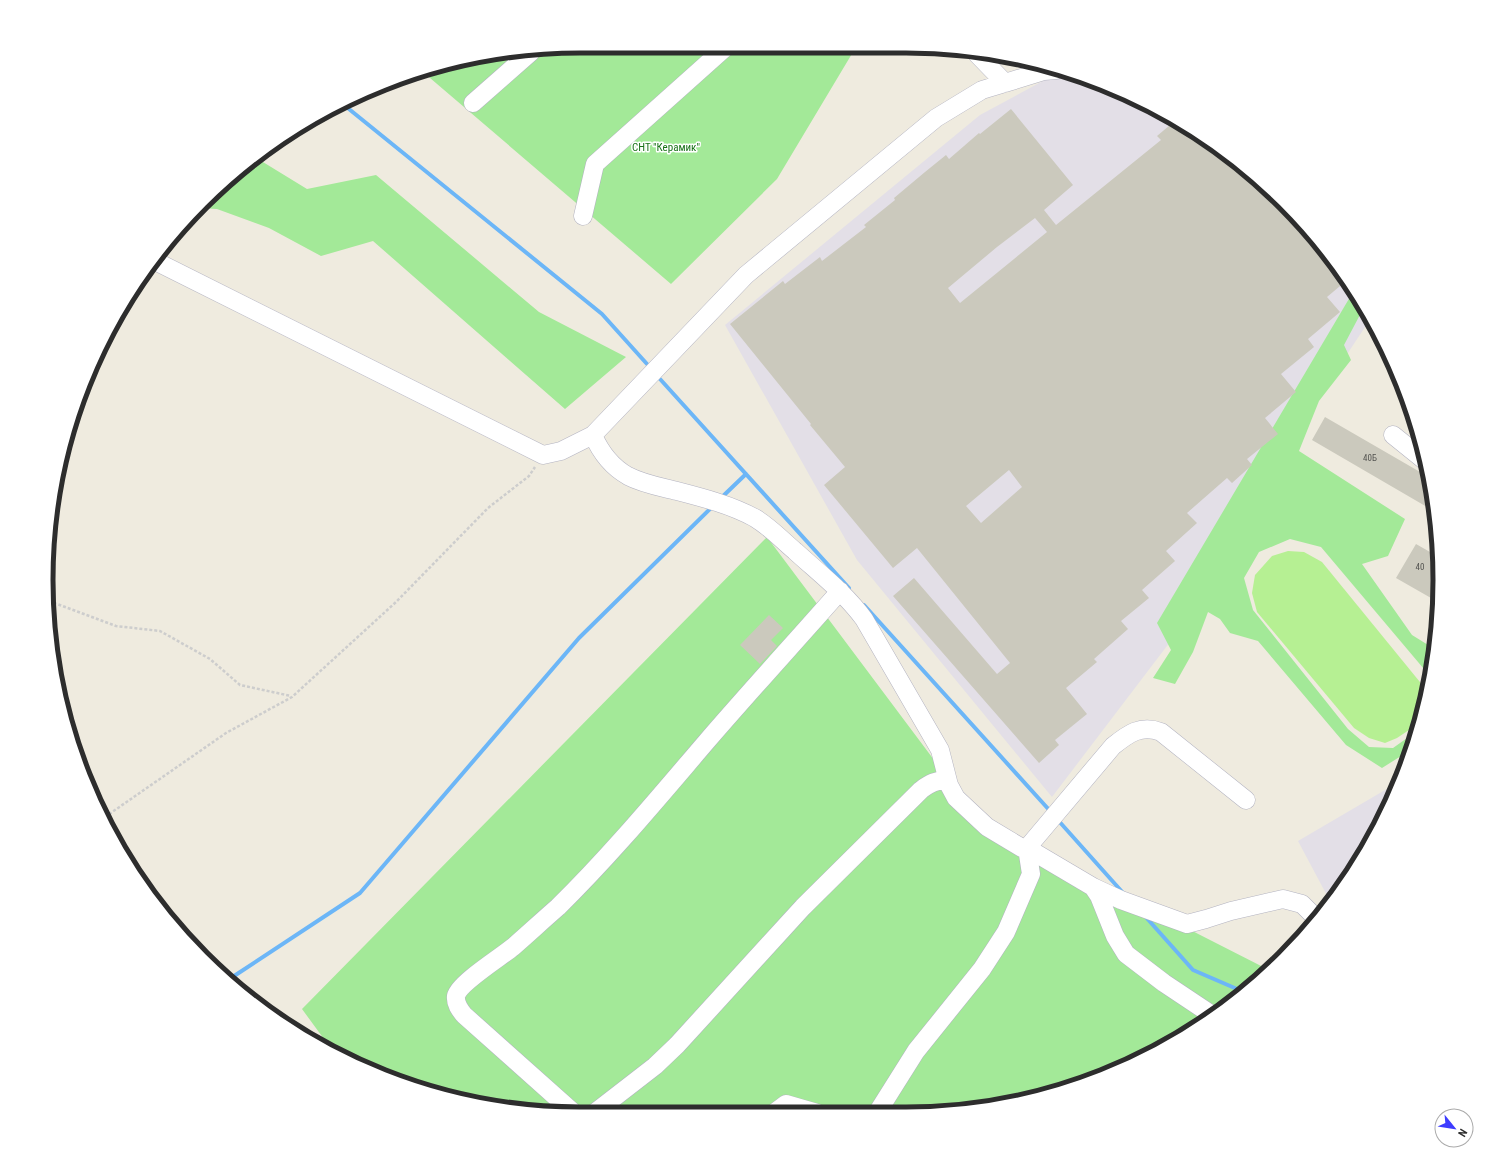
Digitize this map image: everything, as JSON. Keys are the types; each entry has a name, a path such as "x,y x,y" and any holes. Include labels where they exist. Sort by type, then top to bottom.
{"street":[{"path":"583,216 595,164 719,53"},
{"path":"473,103 526,56"},
{"path":"982,59 1005,83"},
{"path":"159,263 543,455 561,451 593,435 746,275 936,118 982,90 1043,71"},
{"path":"593,435 598,447 612,463 627,475 643,482 716,503 743,513 761,522 840,591 852,603 864,619 940,750 948,785 956,798 987,827 1093,887 1121,900 1187,924 1284,898 1302,904 1313,915"},
{"path":"1393,435 1418,455"},
{"path":"567,1107 464,1015 456,1001 456,995 460,988 512,947 558,907 608,854 735,708 840,591"},
{"path":"1026,848 1113,746 1125,736 1141,729 1153,729 1161,732 1246,800"},
{"path":"602,1107 655,1066 677,1045 803,906 921,790 937,780 947,780"},
{"path":"881,1107 916,1051 982,969 1006,932 1031,874 1026,848"},
{"path":"1093,887 1099,896 1115,936 1126,954 1164,983 1208,1011"},
{"path":"782,1107 786,1104 796,1107"}],"path":[{"path":"108,815 226,733 292,697 396,602 488,508 529,476 543,455"},
{"path":"54,603 116,626 160,631 210,659 240,685 292,697"}],"shaded area":[{"path":"1054,75 1108,93 1139,107 1199,142 1227,162 1279,207 1302,233 1324,259 1344,287 1366,325 1324,389 1173,638 1052,797 857,560 725,325 980,115"},
{"path":"1391,787 1379,813 1362,844 1327,896 1298,841"}],"green space":[{"name":"СНТ \"Керамик\"","path":"852,53 777,179 671,284 428,76 477,63 546,54"},
{"path":"261,161 307,189 376,175 539,312 626,357 565,409 373,241 321,256 269,228 217,209 206,208"},
{"path":"1350,297 1360,314 1344,345 1351,360 1319,401 1299,451 1405,519 1388,556 1362,564 1412,635 1428,645 1425,670 1321,547 1290,539 1259,552 1244,578 1253,610 1348,729 1369,747 1393,748 1409,737 1403,755 1382,768 1346,745 1258,641 1230,633 1220,619 1208,612 1193,652 1175,684 1153,678 1171,650 1157,623"},
{"path":"767,537 982,824 1263,967 1227,998 1199,1018 1139,1053 1108,1067 1042,1089 1009,1097 940,1106 580,1107 546,1106 477,1097 411,1079 378,1067 347,1053 326,1041 302,1009"},
{"path":"1288,551 1304,552 1322,562 1422,685 1411,729 1397,738 1385,743 1369,738 1354,728 1257,612 1252,593 1255,575 1272,556"}],"building":[{"path":"1011,109 1073,185 1044,210 1056,225 1161,140 1157,136 1171,124 1227,162 1279,207 1324,259 1342,284 1327,297 1340,312 1308,339 1314,347 1281,374 1296,392 1265,418 1278,434 1247,459 1252,465 1232,483 1227,478 1187,513 1197,523 1166,551 1175,561 1142,590 1149,598 1121,621 1128,629 1094,659 1097,662 1066,688 1087,714 1055,740 1059,745 1039,763 893,596 914,578 997,674 1010,663 917,548 893,568 824,485 845,467 730,324 783,281 785,284 820,257 822,261 866,227 864,225 946,155 949,159 979,133 980,134","holes":["1035,218 1047,232 960,303 948,288 997,247","1009,470 1022,487 981,523 966,506"]},
{"path":"1325,417 1422,473 1427,506 1427,507 1312,440"},
{"path":"1416,544 1432,553 1432,599 1396,578"},
{"path":"769,615 783,628 771,640 777,646 760,664 740,645"}],"waterway":[{"path":"347,107 602,314 647,364"},
{"path":"660,379 849,588"},
{"path":"721,498 746,474"},
{"path":"233,976 360,893 579,638 714,505"},
{"path":"864,605 1051,812"},
{"path":"1057,819 1124,894"},
{"path":"1144,915 1193,970 1237,989"}]}
